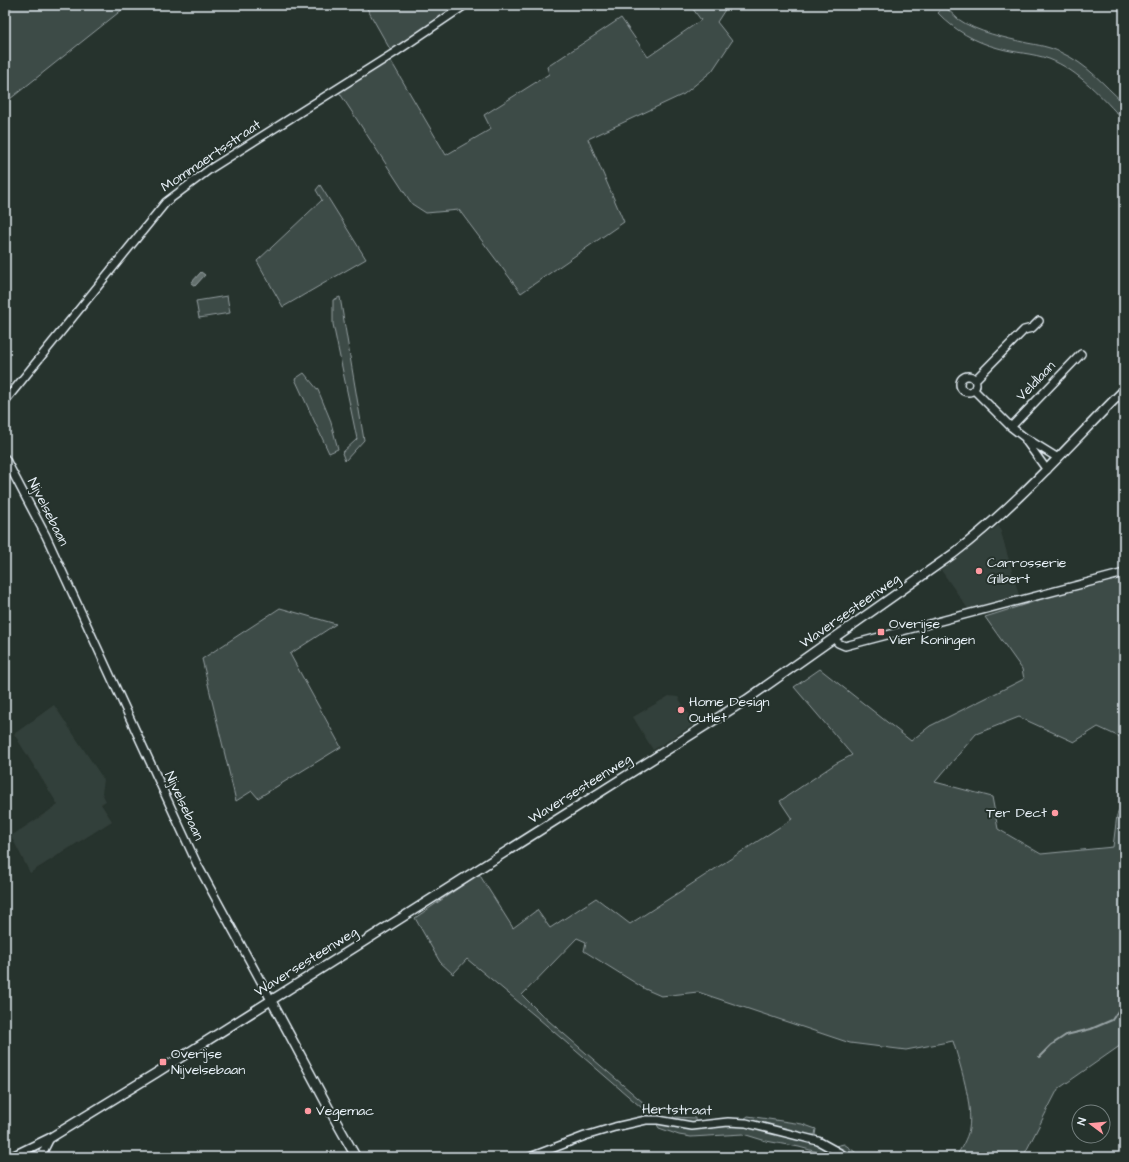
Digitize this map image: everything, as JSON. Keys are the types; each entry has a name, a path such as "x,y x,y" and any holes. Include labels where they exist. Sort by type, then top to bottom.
{"main road":[{"name":"Waversesteenweg","path":"11,1157 50,1138 746,700 974,538 1015,502 1124,390"},
{"name":"Nijvelsebaan","path":"271,1000 356,1157"}],"street":[{"name":"Mommaertsstraat","path":"5,401 166,202 210,169 394,53 465,5"},
{"path":"975,380 1024,330 1032,328 1039,321"},
{"name":"Veldlaan","path":"1010,427 1081,354"},
{"path":"974,390 969,392 963,391 960,387 960,382 966,376 975,380"},
{"path":"974,390 976,385 975,380"},
{"path":"974,390 1010,427 1024,438 1058,458"},
{"path":"1024,438 1047,470"},
{"name":"Nijvelsebaan","path":"5,458 46,536 197,864 271,1000"},
{"path":"834,638 838,643 845,646 1124,573"},
{"name":"Hertstraat","path":"530,1157 615,1127 652,1120 692,1126 728,1122 746,1123 818,1140 847,1157"},
{"path":"34,1157 43,1152 50,1138"}],"shaded area":[{"path":"15,5 128,5 5,103 5,13"},
{"path":"365,5 464,5 391,51"},
{"path":"690,5 728,5 717,22 732,41 712,71 684,94 588,139 624,222 521,293 459,210 426,213 412,204 337,89 388,56 446,155 491,129 484,115 549,74 547,67 621,18 648,57 701,20"},
{"path":"944,6 958,19 973,28 1001,37 1044,46 1070,57 1087,69 1124,103 1124,121 1090,86 1070,70 1049,59 998,48 965,35 938,13"},
{"path":"320,185 366,259 283,307 257,261 322,200 316,190"},
{"path":"201,272 205,275 195,286 191,283"},
{"path":"227,296 230,313 199,318 196,301"},
{"path":"340,297 364,440 345,461 342,453 357,439 333,324 333,300"},
{"path":"304,373 318,390 330,419 338,449 329,453 295,379"},
{"path":"999,525 1019,595 968,609 941,570"},
{"path":"1124,575 1124,739 1098,727 1074,742 1019,717 976,734 935,782 992,797 998,829 1041,854 1113,847 1117,815 1124,801 1124,1043 1058,1089 1023,1157 956,1157 967,1136 970,1119 968,1096 953,1041 906,1050 850,1043 698,992 661,996 645,989 584,951 586,942 577,938 522,995 542,1015 645,1104 642,1108 467,959 453,974 440,962 415,918 479,874 513,928 537,910 550,928 596,898 630,924 792,819 780,801 835,764 852,755 794,687 820,669 911,741 930,726 1024,679 1022,669 985,617 1050,595"},
{"path":"280,608 336,624 290,654 341,747 258,798 252,791 236,801 202,659"},
{"path":"669,696 678,697 695,724 653,750 633,717"},
{"path":"54,705 104,780 102,793 106,801 101,804 112,821 30,873 11,836 58,805 14,734"},
{"path":"748,1116 802,1124 816,1129 815,1135 809,1135 744,1120"},
{"path":"673,1117 695,1118 695,1123 673,1121"},
{"path":"656,1123 737,1124 813,1140 841,1157 828,1157 821,1153 799,1147 766,1141 743,1134 691,1137 679,1135 659,1128"},
{"path":"844,1144 862,1157 851,1157 835,1146"}],"waterway":[{"path":"1039,1057 1051,1045 1066,1035 1091,1029 1112,1020 1124,1002"}],"place":[{"name":"Carrosserie Gilbert","path":"979,571"},
{"name":"Overijse Vier Koningen","path":"881,632"},
{"name":"Home Design Outlet","path":"681,710"},
{"name":"Ter Dect","path":"1055,813"},
{"name":"Overijse Nijvelsebaan","path":"163,1062"},
{"name":"Vegemac","path":"308,1111"}]}
